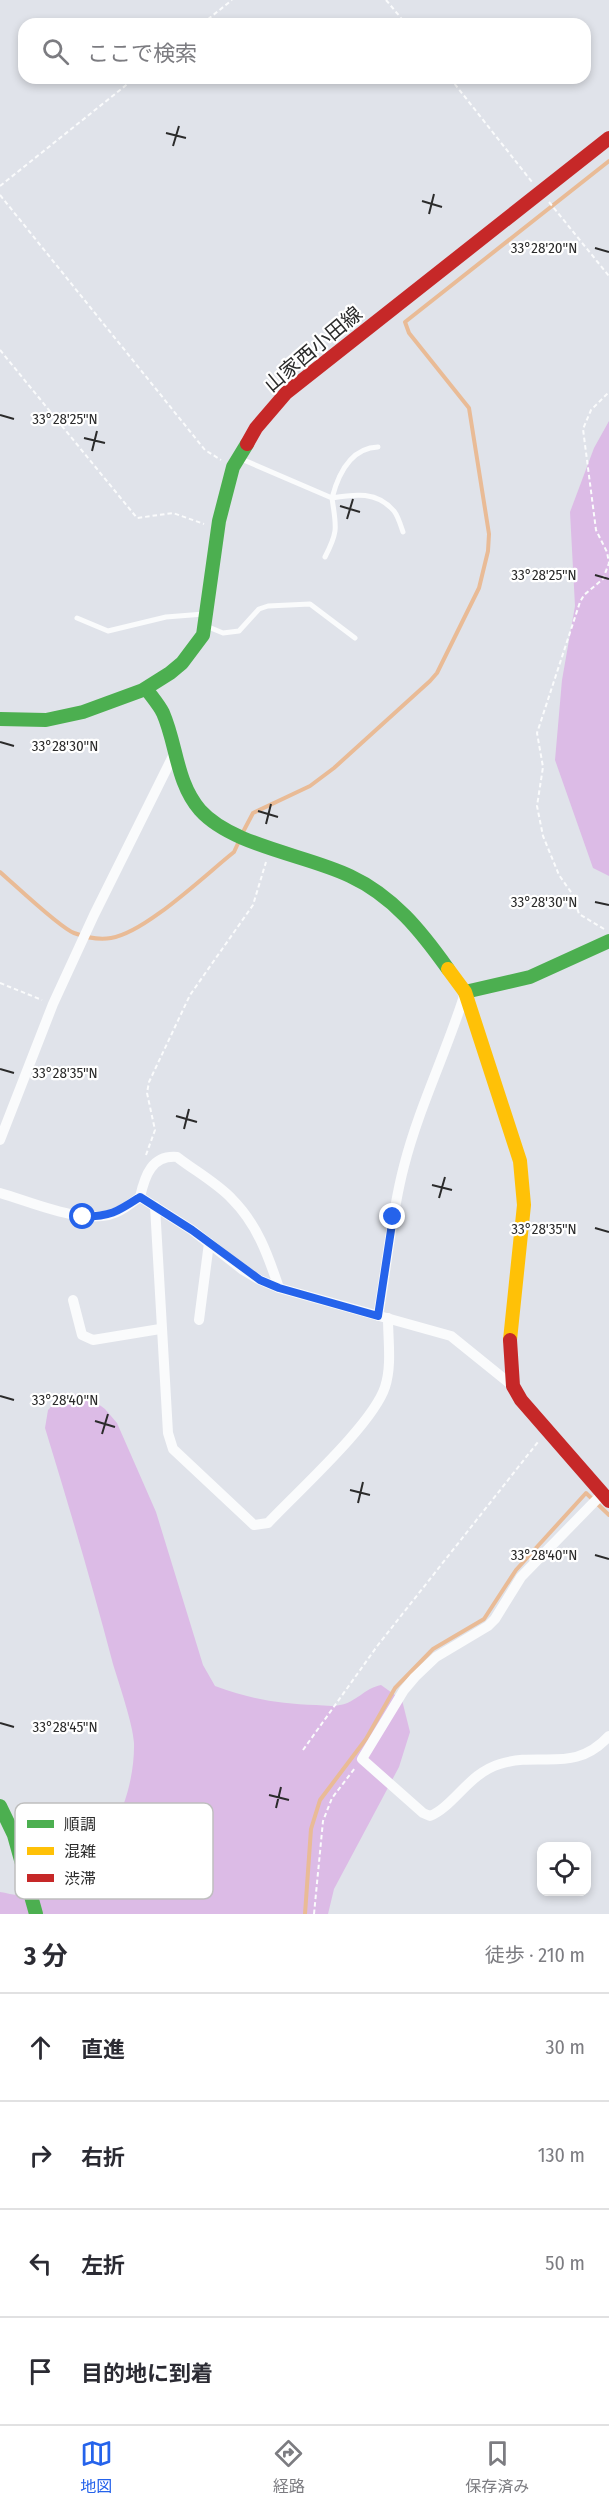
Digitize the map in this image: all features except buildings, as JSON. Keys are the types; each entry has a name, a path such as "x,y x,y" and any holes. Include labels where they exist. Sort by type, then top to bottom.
{"street":[{"name":"山家西小田線","path":"0,719 48,720 88,710 147,690 194,651 202,635 224,494 235,462 256,428 286,393 609,138"},
{"path":"147,690 162,711 184,787 200,810 223,828 349,875 381,893 401,910 427,939 465,992 520,1161 524,1205 509,1350 513,1386"},
{"path":"0,1140 53,1004 94,915 174,754"},
{"path":"465,992 530,977 609,941"},
{"path":"155,1206 160,1329 168,1434 173,1449 254,1525 268,1523 362,1426 385,1389 388,1373 383,1317 393,1217 415,1129 465,992"},
{"path":"0,1193 83,1217 102,1216 120,1211 140,1197 144,1181 154,1162 169,1156 177,1157 220,1188 246,1215 259,1235 279,1288"},
{"path":"140,1197 252,1275 279,1288 451,1336 513,1386 521,1400 546,1431 606,1497 521,1577 495,1619 478,1633 436,1657 415,1677 404,1690 362,1759 423,1813 430,1816 489,1768 514,1760 576,1759 590,1753 609,1736"},
{"path":"199,1320 209,1243"},
{"path":"73,1300 82,1335 93,1340 160,1329"},
{"path":"0,1806 15,1838"},
{"path":"32,1899 36,1914"}],"lane":[{"path":"325,557 337,527 332,498 336,483 350,458 369,447 378,447"},
{"path":"235,462 332,498 356,493 373,496 394,511 403,532"},
{"path":"77,618 108,631 166,617 205,619 223,633 239,631 259,609 268,606 310,603 355,638"}],"path":[{"path":"210,18 232,0"},
{"path":"386,0 401,18"},
{"path":"0,186 128,84"},
{"path":"455,84 609,276"},
{"path":"0,195 205,450 235,462"},
{"path":"0,350 137,518 173,513 218,529"},
{"path":"609,392 591,410 583,429 596,530 607,552 609,563 607,574 584,595 580,602 537,733 543,776 537,806 549,855 573,896 579,914 609,932"},
{"path":"144,1181 146,1153 155,1130 147,1093 149,1082 190,995 253,905 269,847"},
{"path":"0,983 53,1004"},
{"path":"303,1750 378,1644 546,1431"},
{"path":"314,1914 319,1850 327,1806 362,1759"}],"shaded area":[{"path":"609,421 609,876 593,868 555,760 562,680 575,606 570,512 594,448"},
{"path":"64,1393 86,1395 105,1409 117,1423 156,1512 203,1665 215,1686 265,1700 337,1706 381,1685 402,1700 410,1732 399,1767 334,1889 328,1914 0,1914 0,1892 15,1894 15,1899 213,1899 213,1803 124,1803 133,1761 133,1735 45,1428 48,1410"}],"waterway":[{"path":"243,832 253,813 310,786 334,768 430,681 437,673 479,588 488,551 489,534 469,408 409,333 405,322 609,161"},
{"path":"0,872 67,929 88,937 111,938 140,926 174,902 234,852 240,839"},
{"path":"305,1914 311,1829 320,1800 366,1739 395,1688 433,1649 484,1619 516,1570 586,1493 609,1515"}],"traffic: fast":[{"path":"0,719 46,720 83,712 143,690 182,663 203,635 219,521 233,467 247,444"},
{"path":"147,690 163,713 181,775 186,788 200,810 231,833 333,869 365,884 393,904 405,916 448,969"},
{"path":"465,992 530,977 609,941"},
{"path":"0,1806 15,1839"},
{"path":"32,1899 36,1914"}],"traffic: slow":[{"path":"448,969 465,992 520,1161 524,1205 510,1340"}],"traffic: jam":[{"path":"247,444 256,428 286,393 609,138"},
{"path":"510,1340 513,1386 521,1400 609,1501"}],"route":[{"path":"83,1217 102,1216 120,1211 140,1197 192,1230 243,1270 260,1280 279,1288 378,1316 393,1217"}]}
